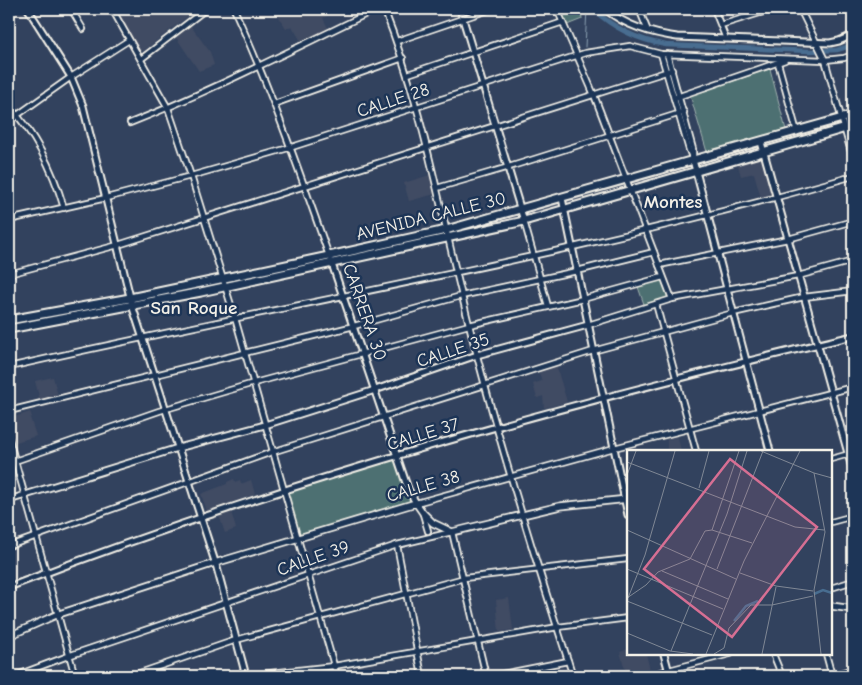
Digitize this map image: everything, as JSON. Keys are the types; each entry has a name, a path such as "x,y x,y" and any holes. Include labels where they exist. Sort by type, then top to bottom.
{"highway":[{"name":"AVENIDA CALLE 30","path":"447,234 521,210 853,115"},
{"name":"AVENIDA CALLE 30","path":"9,329 224,287 331,260 447,234 524,221 853,126"},
{"name":"AVENIDA CALLE 30","path":"9,320 130,298 222,278 331,260"}],"main road":[{"name":"CALLE 39","path":"452,532 560,506 626,499"},
{"name":"CARRERA 30","path":"416,503 423,513 439,528 452,532"},
{"name":"CALLE 38","path":"9,636 56,615 215,563 416,503"},
{"path":"832,606 853,609"}],"street":[{"path":"28,9 71,77 83,106 130,298 215,563 245,676 334,666 558,627 627,618"},
{"path":"71,9 83,29"},
{"path":"112,9 168,108 191,176 254,383 283,491 337,676"},
{"path":"141,59 206,9"},
{"name":"CARRERA 30","path":"234,9 260,66 292,148 376,390 408,489 416,503"},
{"path":"130,123 168,108 260,66 377,9"},
{"path":"384,9 403,58 428,147 436,188 484,384 538,569 573,676"},
{"path":"460,9 509,167 548,306"},
{"path":"397,42 491,9"},
{"path":"557,9 594,95 672,299"},
{"path":"605,9 630,25 677,37 818,45 839,41 853,35"},
{"path":"639,9 648,31"},
{"path":"714,9 726,39"},
{"path":"721,25 773,9"},
{"path":"800,9 825,59 853,159"},
{"path":"852,9 853,13"},
{"path":"408,74 563,22"},
{"path":"9,121 71,77 129,40"},
{"name":"CALLE 28","path":"9,220 106,198 292,148 577,55 630,46 664,54 789,59 844,58 853,55"},
{"path":"664,54 681,112 689,150 694,160 770,450"},
{"path":"274,104 403,58"},
{"path":"677,97 789,59"},
{"path":"778,63 797,132"},
{"path":"9,274 118,245 669,71"},
{"path":"9,106 42,152 53,173 64,208"},
{"path":"436,188 509,167 681,112"},
{"path":"761,142 831,393 851,454 853,470"},
{"path":"9,367 646,230 776,198 853,176"},
{"path":"562,198 626,499"},
{"path":"659,265 788,239 853,221"},
{"path":"9,411 354,326 462,296 540,280 654,252"},
{"name":"CALLE 35","path":"9,500 178,448 265,425 376,390 477,355 588,325 672,299 798,276 853,262"},
{"path":"9,463 165,410 254,383 469,324 663,277"},
{"path":"9,546 188,480 484,384 594,351 733,313 804,297 853,292"},
{"path":"656,304 696,450"},
{"name":"CALLE 37","path":"9,587 200,517 496,426 746,361 853,336"},
{"name":"CALLE 38","path":"416,503 689,428 853,387"},
{"path":"9,439 74,676"},
{"path":"832,459 851,454"},
{"name":"CARRERA 30","path":"423,513 428,532"},
{"path":"832,522 853,516"},
{"path":"452,532 486,676"},
{"name":"CALLE 39","path":"15,676 68,656 397,545 452,532"},
{"path":"397,545 422,676"},
{"path":"131,676 236,640 464,578 627,559"},
{"path":"832,588 853,581"},
{"path":"664,655 670,673"},
{"path":"646,676 670,673 727,655"},
{"path":"773,655 782,676"},
{"path":"826,655 832,676 853,669"},
{"path":"492,676 568,661"}],"shaded area":[{"path":"114,9 197,9 143,51 138,50"},
{"path":"274,9 330,9 332,13 323,18 328,28 301,41 292,26 286,28"},
{"path":"190,25 210,52 214,65 199,71 175,36"},
{"path":"762,158 772,195 761,198 754,173 741,176 738,165"},
{"path":"430,175 435,194 409,201 404,183"},
{"path":"556,365 567,402 544,408 543,396 537,398 533,384 542,381 538,370"},
{"path":"53,377 58,396 40,400 35,381"},
{"path":"30,412 36,436 13,443 9,419"},
{"path":"678,437 681,450 667,450 667,439"},
{"path":"234,479 235,482 240,480 241,484 251,480 255,494 207,511 201,494 227,484 227,482"},
{"path":"231,512 236,529 225,533 219,515"},
{"path":"509,598 513,630 499,632 496,600"},
{"path":"627,649 627,655 646,655 650,670 627,676 620,652"}],"green space":[{"path":"560,9 581,9 582,19 567,25"},
{"path":"770,69 786,130 707,152 690,95"},
{"path":"663,277 672,299 645,307 637,284"},
{"path":"398,456 416,503 297,539 283,491"}],"waterway":[{"path":"585,47 587,9"},
{"path":"593,9 627,33 666,45 810,51 837,50 853,45"}],"district":[{"name":"Montes","path":"673,201"},
{"name":"San Roque","path":"194,307"}]}
